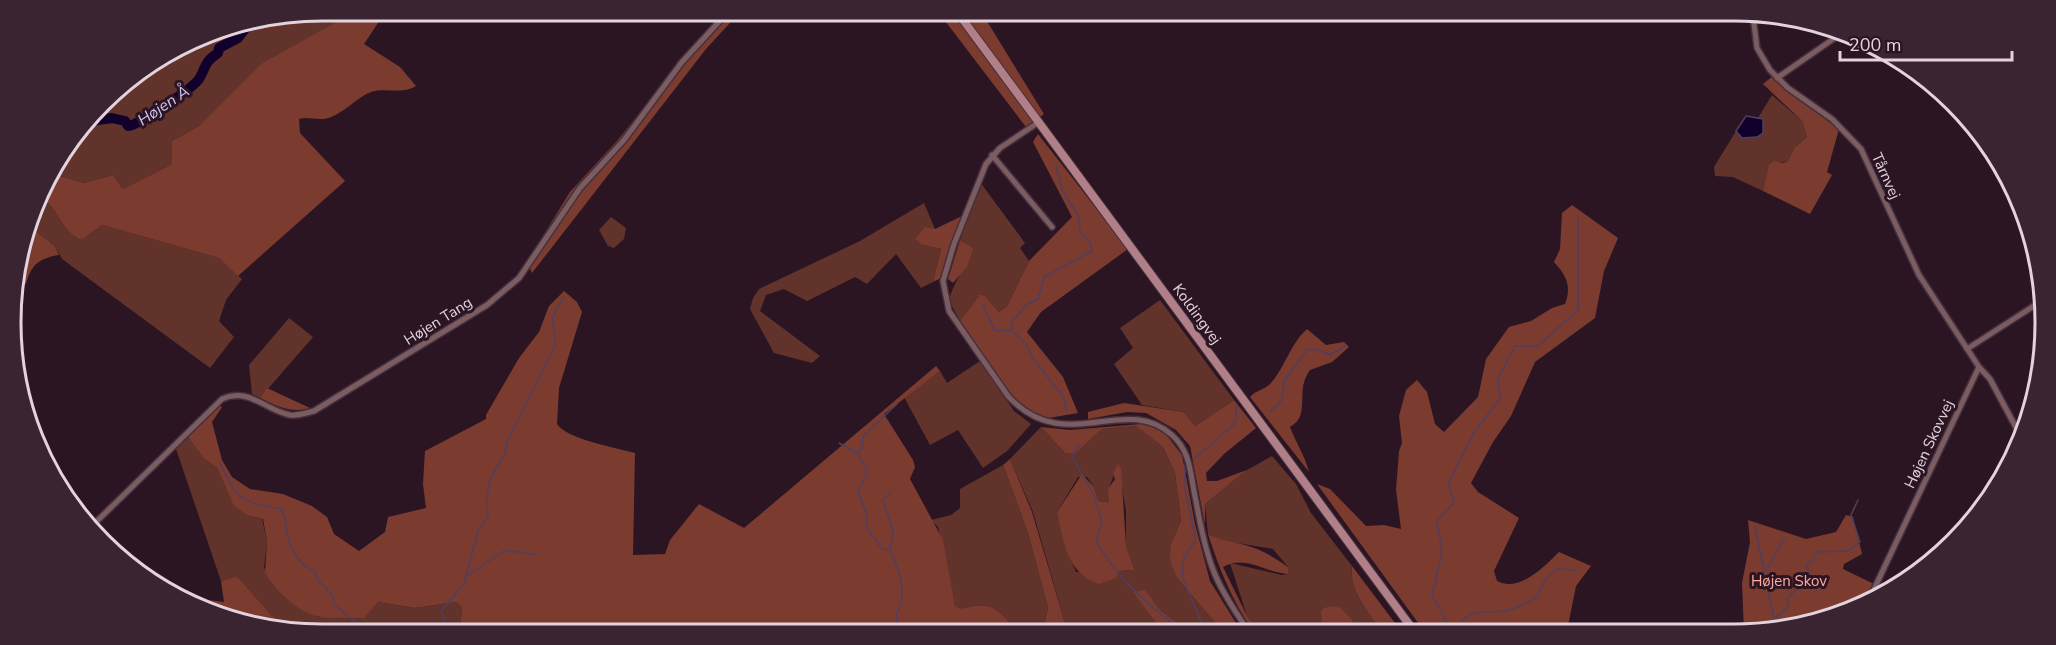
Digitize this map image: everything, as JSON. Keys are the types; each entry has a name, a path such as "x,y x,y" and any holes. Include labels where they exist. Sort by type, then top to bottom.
{"main road":[{"name":"Koldingvej","path":"964,21 1409,624"}],"street":[{"name":"Højen Tang","path":"97,522 222,399 237,394 247,396 291,415 314,411 504,293 532,262 580,188 624,140 682,62 720,21"},
{"name":"Tårnvej","path":"1754,22 1760,55 1777,78 1832,119 1861,149 1919,275 1979,367"},
{"path":"1777,78 1834,38"},
{"path":"1039,122 992,155 977,182 944,282 949,311 1008,396 1018,408 1038,420 1069,426 1129,419 1144,420 1161,426 1173,436 1188,455 1196,502 1213,571 1244,624"},
{"path":"992,155 1052,227"},
{"path":"1967,349 2034,306"},
{"path":"1979,367 1990,379 2016,427"},
{"name":"Højen Skovvej","path":"1874,589 1979,367"}],"shaded area":[{"path":"338,21 306,41 221,105 199,126 172,141 172,164 123,189 113,175 84,183 59,175 83,139 109,109 139,83 172,61 207,44 244,31 283,24"},
{"path":"1772,95 1802,121 1807,137 1794,148 1788,161 1770,165 1763,191 1733,177 1715,176 1714,167 1736,131 1742,138 1763,133 1763,119 1758,118"},
{"path":"1746,116 1763,119 1763,133 1757,137 1742,138 1736,131"},
{"path":"980,182 1025,243 1020,248 1029,261 1007,306 999,312 985,296 980,294 960,321 949,300 974,248 960,240"},
{"path":"46,202 68,231 82,240 102,225 219,258 242,279 226,300 219,321 234,337 210,368 62,259 55,246 35,231"},
{"path":"924,203 935,229 923,245 941,249 933,282 921,288 896,254 867,284 855,277 807,301 784,289 766,295 760,311 820,356 812,363 774,353 750,309 759,289 860,241"},
{"path":"611,217 626,228 624,239 614,248 608,246 599,230"},
{"path":"1160,300 1234,400 1195,426 1184,412 1142,405 1114,364 1133,348 1120,328"},
{"path":"289,318 313,337 260,398 252,394 249,365"},
{"path":"980,361 1014,411 1031,424 1007,451 983,468 958,430 930,445 904,397 940,371 947,383"},
{"path":"1137,426 1163,447 1175,473 1181,520 1171,544 1177,578 1216,624 1179,624 1160,610 1145,591 1159,624 1065,624 1033,512 1010,459 1041,427 1065,453 1076,453 1102,429","holes":["1118,465 1126,511 1126,546 1135,570 1119,571 1117,574 1076,572 1068,553 1057,512 1078,477 1087,477 1094,487 1098,501 1109,502 1110,485"]},
{"path":"187,436 204,459 217,468 231,499 249,516 262,519 267,541 264,568 296,605 319,617 378,602 415,608 456,602 462,607 460,624 322,624 276,620 237,576 221,581 175,446"},
{"path":"1272,456 1296,484 1311,513 1352,566 1356,592 1376,624 1352,624 1353,621 1330,624 1253,624 1247,616 1230,563 1282,575 1288,574 1288,567 1273,549 1219,540 1208,534 1205,504 1247,470"},
{"path":"1003,465 1028,533 1048,608 1044,624 1011,624 998,611 987,606 962,608 955,606 938,527 931,520 951,515 960,508 960,489"}],"green space":[{"path":"338,21 379,21 364,44 400,67 416,86 399,91 371,92 336,115 327,118 299,119 300,133 345,181 238,276 219,258 102,225 82,240 68,231 46,202 59,175 84,183 113,175 123,189 172,164 172,141 199,126 261,64"},
{"path":"716,21 732,21 706,49 532,273 527,262 570,192 616,142"},
{"path":"945,21 987,21 1044,114 1026,127"},
{"path":"1773,76 1791,94 1839,129 1827,172 1832,175 1810,214 1763,191 1769,165 1774,161 1783,163 1788,161 1794,148 1807,137 1802,121 1763,84"},
{"path":"1038,134 1128,249 1041,312 1027,332 1063,377 1078,413 1043,419 1013,398 960,321 980,294 985,296 999,312 1007,306 1029,261 1072,217 1033,142"},
{"path":"1572,205 1618,238 1604,271 1595,318 1535,362 1511,416 1493,442 1471,483 1478,492 1519,518 1494,571 1497,581 1514,584 1523,581 1559,552 1591,566 1576,586 1568,624 1419,624 1317,484 1330,489 1366,526 1384,525 1401,529 1396,490 1399,451 1402,443 1399,416 1406,390 1417,380 1427,392 1435,424 1444,432 1478,397 1486,359 1509,327 1531,321 1552,308 1565,304 1568,292 1567,281 1554,262 1560,249 1562,213"},
{"path":"962,216 941,278 933,282 941,249 923,245 915,239 925,227 935,229"},
{"path":"35,231 55,246 59,255 41,260 33,267 26,284 24,282 27,264"},
{"path":"960,240 974,248 967,267 953,283 948,279"},
{"path":"564,291 577,302 582,312 559,388 557,424 570,434 635,453 633,555 665,554 670,540 699,504 744,528 936,366 940,371 884,414 913,460 915,467 910,479 943,540 955,606 964,608 987,606 998,611 1010,624 460,624 462,607 456,602 415,608 378,602 364,618 337,618 313,615 289,601 265,573 267,541 263,519 249,516 234,506 217,468 204,459 187,436 220,406 222,407 212,422 222,460 232,477 250,489 283,494 312,506 327,517 334,534 359,551 385,532 388,517 426,508 423,484 425,451 486,419 486,415 519,358 539,332 549,306"},
{"path":"1307,329 1326,345 1344,342 1349,347 1332,362 1310,370 1305,378 1300,416 1297,422 1290,427 1309,472 1250,397 1270,384 1296,342"},
{"path":"267,388 310,408 290,410 260,398"},
{"path":"1234,400 1256,428 1224,454 1206,473 1207,481 1217,481 1247,470 1205,504 1205,525 1190,446 1176,430 1146,413 1127,412 1088,419 1088,412 1124,403 1184,412 1195,426"},
{"path":"1141,424 1157,427 1165,433 1182,455 1195,524 1210,581 1237,624 1216,624 1177,578 1170,560 1171,544 1181,520 1175,473 1163,447 1136,426 1102,429 1076,453 1065,453 1041,427 1070,430"},
{"path":"1010,459 1032,512 1065,624 1044,624 1048,608 1028,533 1003,465"},
{"path":"1118,464 1121,468 1126,546 1135,570 1119,571 1116,578 1099,584 1088,579 1073,564 1068,555 1057,512 1082,474 1094,487 1098,501 1109,502 1108,489 1115,479 1113,473"},
{"name":"Højen Skov","path":"1846,515 1853,517 1862,554 1844,564 1843,569 1874,584 1870,591 1812,614 1744,623 1742,583 1750,542 1748,520 1806,539 1836,532"},
{"path":"1208,534 1257,549 1288,567 1288,574 1239,562 1223,567 1247,616 1253,624 1248,624 1245,619 1222,572"},
{"path":"1352,566 1396,624 1376,624 1356,592"},
{"path":"237,576 276,620 244,614 203,599 224,602 221,581"},
{"path":"1145,590 1160,610 1179,624 1157,624 1133,592"},
{"path":"1333,606 1341,608 1353,621 1352,624 1322,624 1321,611"}],"waterway":[{"name":"Højen Å","path":"100,120 112,118 125,121 128,126 154,113 195,84 208,62 218,53 219,48 238,38 243,31"},
{"path":"1056,166 1062,190 1079,217 1080,232 1090,243 1092,251 1044,277 1038,299 1026,305 1011,323 1012,330 1026,345 1033,359 1063,396 1067,412"},
{"path":"1447,624 1432,595 1442,553 1437,520 1454,503 1448,483 1475,431 1500,399 1498,378 1515,346 1538,346 1578,310 1578,216"},
{"path":"446,624 441,611 464,584 478,531 488,517 489,484 504,456 507,442 556,344 552,318 563,298"},
{"path":"983,305 995,331 1012,330"},
{"path":"1271,411 1281,401 1285,380 1307,350 1316,349 1330,355 1345,346"},
{"path":"897,404 863,436 862,447 858,453 867,472 858,492 867,515 867,528 882,549 890,550 897,565 902,591 900,607 896,614 898,624"},
{"path":"1194,459 1232,426 1236,420 1236,406"},
{"path":"839,443 857,453"},
{"path":"1080,444 1072,456 1094,496 1102,522 1096,541 1123,579 1158,612 1175,624"},
{"path":"220,463 232,485 242,497 256,504 281,509 293,550 305,566 315,571 317,579 332,595 334,604 357,624"},
{"path":"1185,465 1185,490 1196,540 1184,557 1182,576 1202,624"},
{"path":"890,549 893,531 883,500 891,492"},
{"path":"1774,619 1788,607 1787,599 1810,575 1806,565 1813,560 1817,552 1848,551 1860,542 1851,515 1858,500"},
{"path":"1755,527 1775,621"},
{"path":"1765,572 1785,537"},
{"path":"466,577 505,550 537,555"},
{"path":"1459,624 1472,614 1509,610 1536,598 1545,580 1556,569 1576,570"}]}
